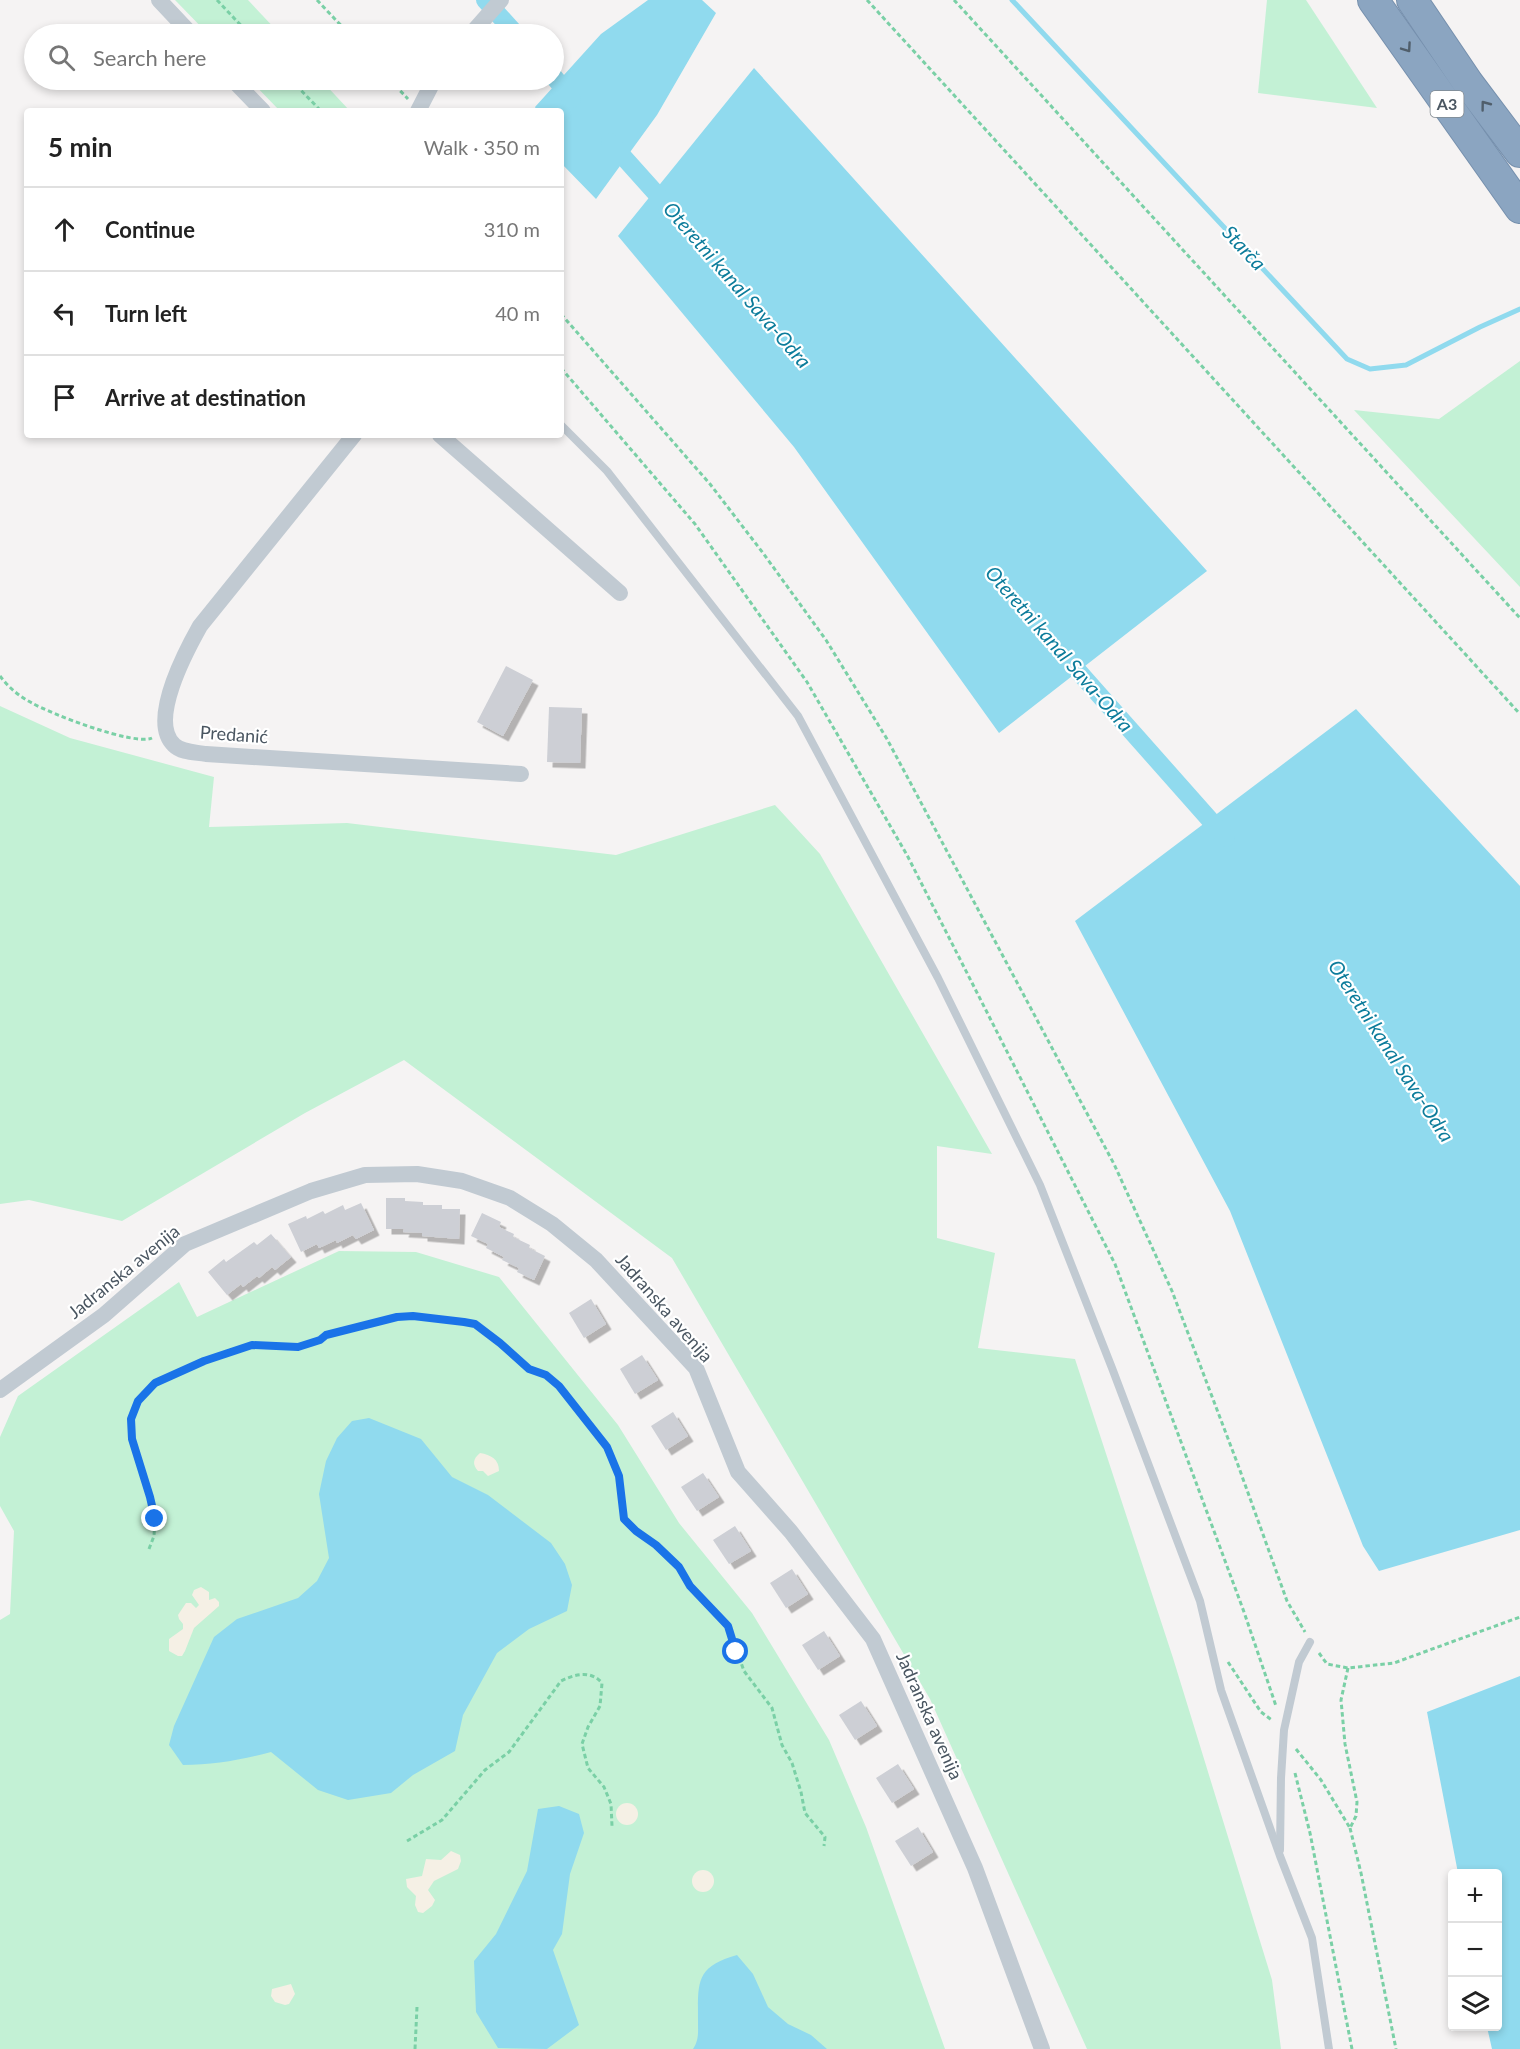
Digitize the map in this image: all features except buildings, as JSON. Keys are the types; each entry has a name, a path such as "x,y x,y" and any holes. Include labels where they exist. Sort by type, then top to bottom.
{"highway":[{"name":"A3","path":"1373,0 1520,208"},
{"name":"A3","path":"1412,0 1468,83 1520,152"}],"street":[{"path":"159,0 182,24"},
{"path":"480,24 501,0"},
{"path":"243,90 260,108"},
{"path":"420,108 429,90"},
{"path":"166,730 166,706 184,655 200,626 352,438"},
{"path":"443,438 620,593"},
{"name":"Predanić","path":"166,730 174,745 185,751 521,774"},
{"name":"Jadranska avenija","path":"1,1391 104,1315 185,1244 311,1191 365,1175 417,1174 462,1182 510,1198 552,1224 596,1260 696,1368 738,1472 791,1532 873,1639 975,1868 1042,2049"}],"lane":[{"path":"564,428 607,471 798,716 921,947 1040,1185 1196,1590 1221,1690 1312,1938 1329,2049"},
{"path":"1280,1856 1284,1730 1299,1662 1310,1642"}],"path":[{"path":"216,0 239,24"},
{"path":"317,0 340,24"},
{"path":"867,0 1520,714"},
{"path":"954,0 1520,618"},
{"path":"301,90 318,108"},
{"path":"399,90 415,108"},
{"path":"564,317 710,484 764,553 826,640 887,739 1114,1164 1172,1291 1287,1601 1310,1642 1327,1664 1348,1668 1394,1663 1520,1617"},
{"path":"0,676 8,686 32,703 86,725 135,740 149,740 166,730"},
{"path":"149,1548 154,1536 155,1519 132,1439 131,1419 138,1401 155,1383 204,1361 252,1345 298,1347 320,1340 326,1335 397,1317 413,1316 475,1324 529,1369 546,1375 559,1386 607,1447 619,1476 624,1519 679,1567 690,1586 728,1626 744,1671 772,1708 782,1745 792,1763 805,1813 825,1837 824,1846"},
{"path":"1212,1652 1227,1660 1261,1712 1284,1730 1321,1780 1350,1828 1396,2049"},
{"path":"1348,1668 1341,1700 1346,1744 1357,1802 1356,1816 1350,1828"},
{"path":"407,1841 442,1820 485,1770 509,1752 561,1681 574,1675 589,1675 602,1683 600,1706 588,1727 582,1744 588,1768 604,1787 611,1804 612,1826"},
{"path":"415,2049 417,2007"}],"green space":[{"path":"175,0 248,0 271,24 198,24"},
{"path":"1267,0 1306,0 1377,108 1258,93"},
{"path":"260,90 330,90 347,108 277,108"},
{"path":"1520,361 1520,587 1354,410 1439,419"},
{"path":"0,706 70,738 214,777 209,827 347,823 616,855 775,805 820,854 992,1154 937,1146 937,1238 995,1253 978,1348 1075,1359 1173,1658 1272,1980 1281,2049 1087,2049 930,1699 672,1258 404,1060 305,1113 122,1221 29,1200 0,1204"},
{"path":"339,1251 416,1252 499,1277 618,1425 679,1523 752,1613 829,1740 866,1827 945,2049 0,2049 0,1620 10,1614 14,1531 0,1506 0,1437 18,1396 179,1282 197,1317"}],"sand":[{"path":"480,1453 494,1458 498,1463 499,1471 488,1476 483,1471 478,1471 474,1462"},
{"path":"201,1587 209,1592 209,1600 215,1598 219,1606 194,1628 185,1651 182,1656 178,1656 169,1651 169,1639 183,1629 178,1615 186,1603 191,1603 196,1608 199,1605 192,1595 194,1590"},
{"path":"627,1803 635,1806 638,1814 635,1822 627,1825 619,1822 616,1814 619,1806"},
{"path":"451,1851 460,1855 461,1861 458,1869 434,1881 428,1890 435,1900 432,1906 423,1913 418,1912 415,1905 416,1896 407,1887 406,1879 422,1876 426,1859 441,1860"},
{"path":"703,1870 711,1873 714,1881 711,1889 703,1892 695,1889 692,1881 695,1873"},
{"path":"291,1984 295,1994 289,2004 275,2002 271,1996 272,1989"}],"water":[{"path":"648,0 702,0 716,13 657,115 596,199 564,166 564,108 535,107 550,90 564,90 564,75 601,34"},
{"path":"754,68 1207,571 999,733 794,447 618,236"},
{"path":"1356,709 1520,886 1520,1530 1379,1571 1363,1546 1230,1211 1075,921"},
{"path":"369,1418 421,1439 452,1477 488,1495 551,1543 565,1564 572,1585 567,1611 529,1629 497,1653 463,1715 455,1751 413,1775 391,1793 348,1800 318,1790 271,1752 227,1762 183,1765 169,1745 174,1726 214,1637 237,1619 298,1598 317,1581 329,1558 319,1494 326,1461 337,1438 352,1421"},
{"path":"1520,1676 1520,2049 1492,2049 1488,2031 1502,2031 1502,1869 1457,1869 1427,1712"},
{"path":"559,1806 579,1814 584,1833 570,1874 562,1934 553,1950 579,2025 547,2049 498,2048 476,2012 474,1961 496,1934 527,1871 538,1809"},
{"path":"737,1955 753,1974 768,2007 788,2024 811,2035 827,2049 693,2049 698,2036 698,1996 702,1978 713,1965"}],"waterway":[{"name":"Oteretni kanal Sava-Odra","path":"485,0 507,24"},
{"name":"Starča","path":"1012,0 1347,359 1370,369 1406,365 1520,309"},
{"name":"Oteretni kanal Sava-Odra","path":"564,89 572,99"},
{"name":"Oteretni kanal Sava-Odra","path":"610,142 670,209"},
{"name":"Oteretni kanal Sava-Odra","path":"1063,654 1226,838"}],"route":[{"path":"155,1519 132,1439 131,1419 138,1401 155,1383 204,1361 252,1345 298,1347 320,1340 326,1335 397,1317 413,1316 475,1324 529,1369 546,1375 559,1386 607,1447 619,1476 624,1519 679,1567 690,1586 728,1626 736,1652"}]}
